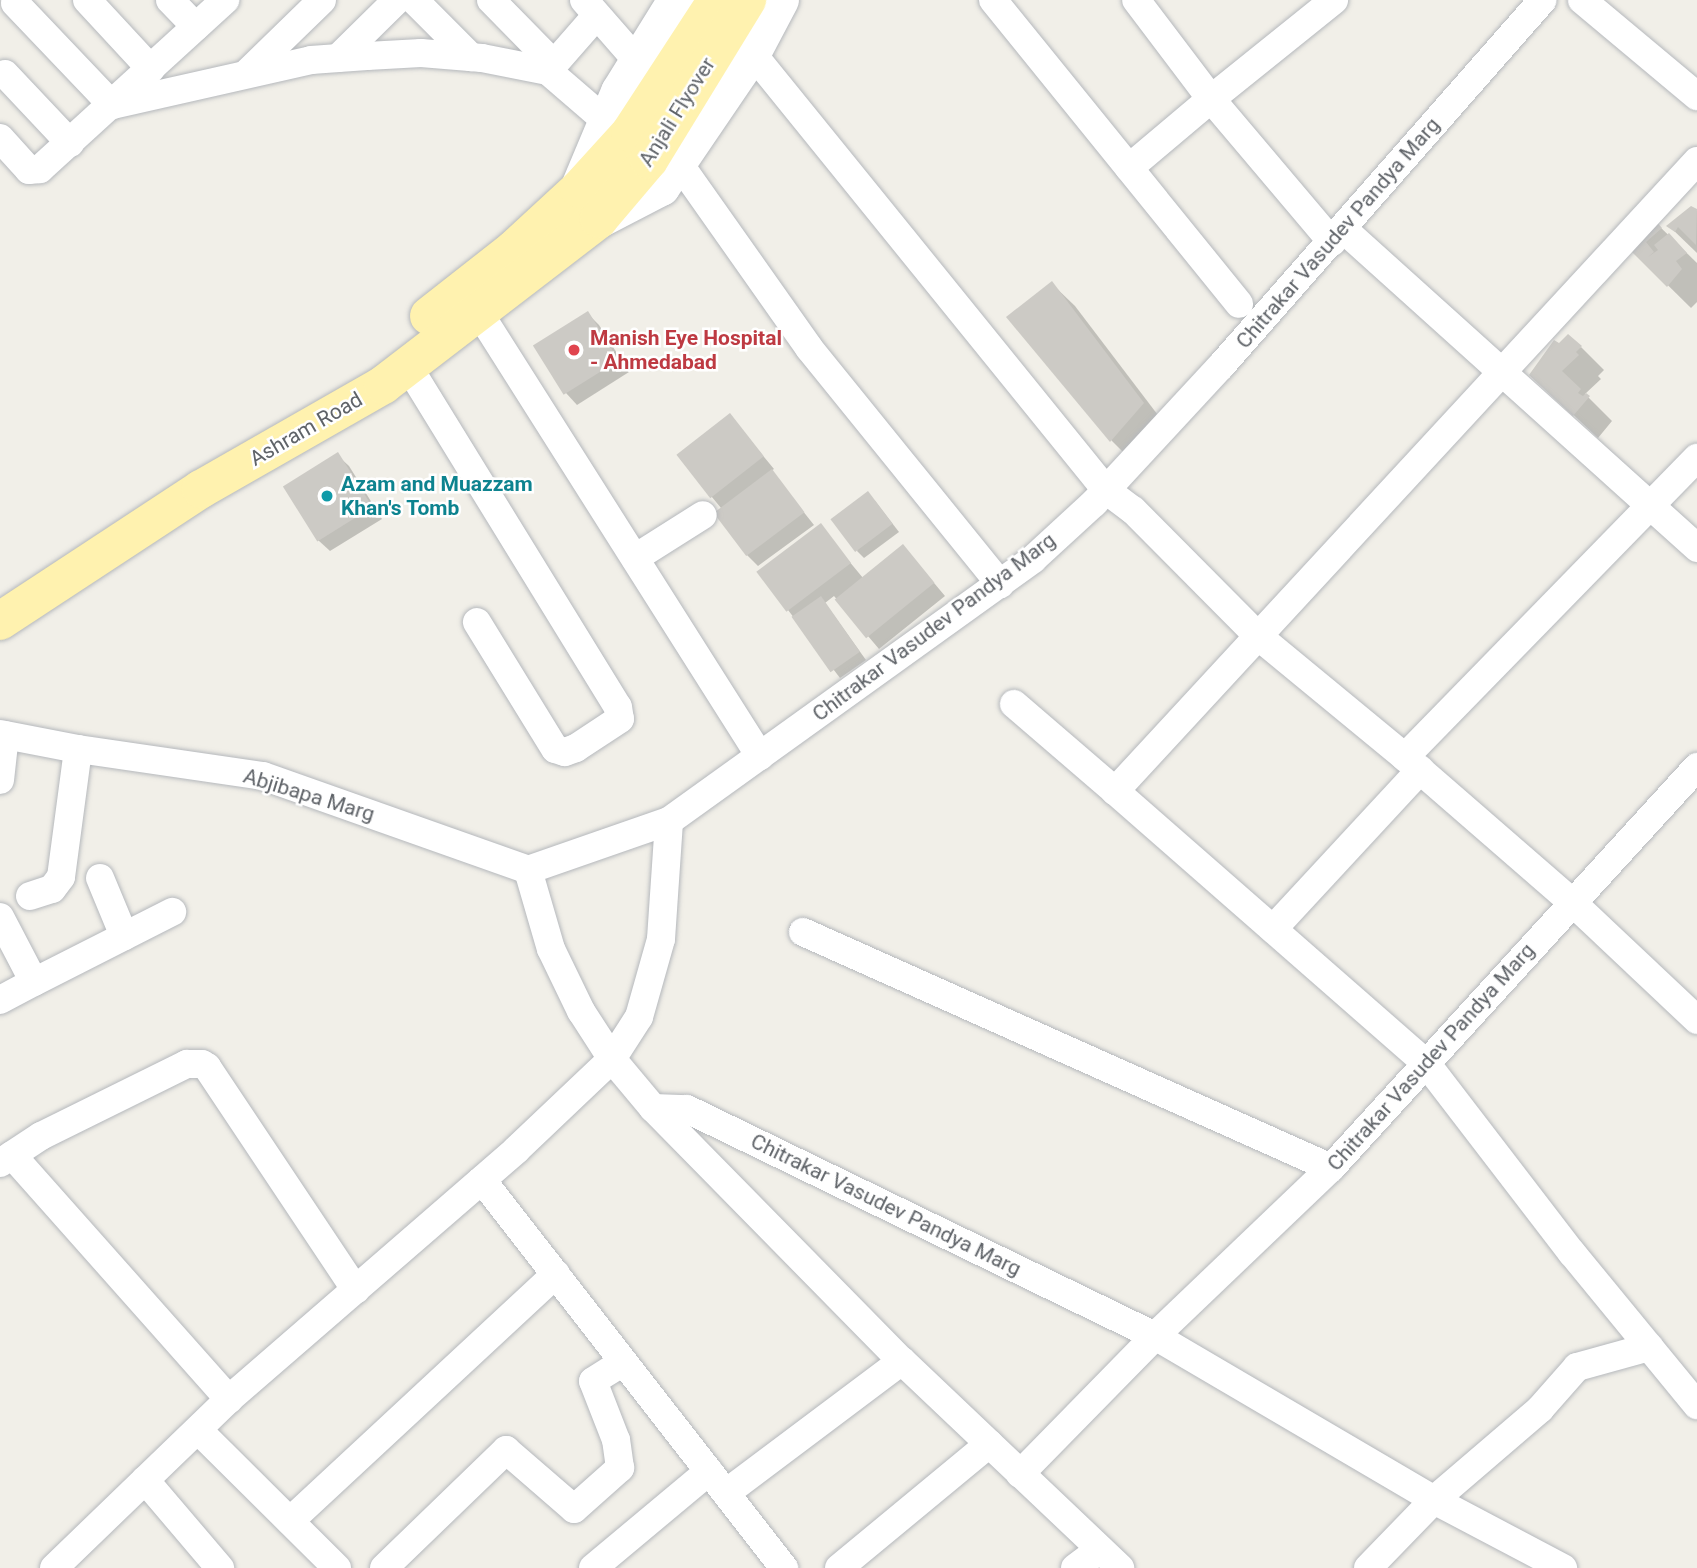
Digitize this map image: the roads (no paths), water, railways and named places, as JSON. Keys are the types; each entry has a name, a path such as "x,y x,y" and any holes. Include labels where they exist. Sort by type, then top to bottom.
{"main road":[{"name":"Anjali Flyover","path":"641,144 716,0"},
{"name":"Anjali Flyover","path":"589,204 641,144 747,0"},
{"name":"Ashram Road","path":"0,621 201,489 383,385 478,311 589,204"},
{"name":"Ashram Road","path":"0,589 187,467 368,363 513,250 589,204"}],"street":[{"path":"87,0 151,69"},
{"path":"170,0 196,27"},
{"path":"0,138 30,170 35,170 70,143 225,0"},
{"path":"246,74 322,0"},
{"path":"338,58 397,0"},
{"path":"414,0 471,57"},
{"path":"491,0 551,67 641,144 1000,584"},
{"path":"589,204 661,187 641,144 639,63 677,0"},
{"path":"641,144 752,53 780,0"},
{"path":"993,0 1239,304"},
{"path":"1136,0 1211,99 1337,235 1502,373 1697,548"},
{"path":"1129,168 1334,0"},
{"name":"Chitrakar Vasudev Pandya Marg","path":"528,870 669,821 1032,559 1107,490 1337,235 1542,0"},
{"path":"1582,0 1697,96"},
{"path":"551,67 593,6 639,63"},
{"path":"9,7 112,105"},
{"path":"112,105 246,74 338,58 421,52 551,67"},
{"path":"752,53 1107,490 1133,510 1258,636 1572,902 1697,1020"},
{"path":"2,74 70,143"},
{"path":"1115,791 1697,161"},
{"path":"478,311 760,756"},
{"path":"408,366 618,707 620,719 576,748 565,752 555,749 477,622"},
{"path":"1273,929 1412,764 1697,458"},
{"path":"635,558 703,515"},
{"path":"1014,704 1426,1063 1697,1405"},
{"path":"0,780 3,734"},
{"name":"Abjibapa Marg","path":"3,734 78,749 263,776 528,870"},
{"path":"30,896 52,889 61,877 78,749"},
{"name":"Chitrakar Vasudev Pandya Marg","path":"1020,1474 1154,1336 1331,1168 1697,767"},
{"path":"54,1568 229,1399 482,1180 612,1059 639,1017 661,939 669,821"},
{"path":"528,870 551,950 581,1012 612,1059 653,1108 902,1361 1110,1559"},
{"path":"100,878 124,936"},
{"path":"0,1000 172,912"},
{"path":"0,917 34,982"},
{"path":"803,932 1331,1168"},
{"path":"229,1399 6,1159 41,1136 187,1064 202,1064 207,1067 356,1290"},
{"name":"Chitrakar Vasudev Pandya Marg","path":"653,1108 687,1109 1154,1336"},
{"path":"482,1180 785,1568"},
{"path":"290,1521 556,1274"},
{"path":"1154,1336 1434,1500 1563,1568"},
{"path":"1368,1568 1434,1500 1540,1409 1577,1367 1649,1347"},
{"path":"593,1568 717,1482 902,1361"},
{"path":"384,1568 506,1450 574,1509 620,1468 616,1440 593,1381 624,1362"},
{"path":"198,1430 337,1568"},
{"path":"839,1568 989,1444"},
{"path":"145,1480 220,1568"},
{"path":"1075,1568 1110,1559"}],"place":[{"name":"Manish Eye Hospital - Ahmedabad","path":"574,350"},
{"name":"Azam and Muazzam Khan's Tomb","path":"327,496"}]}
